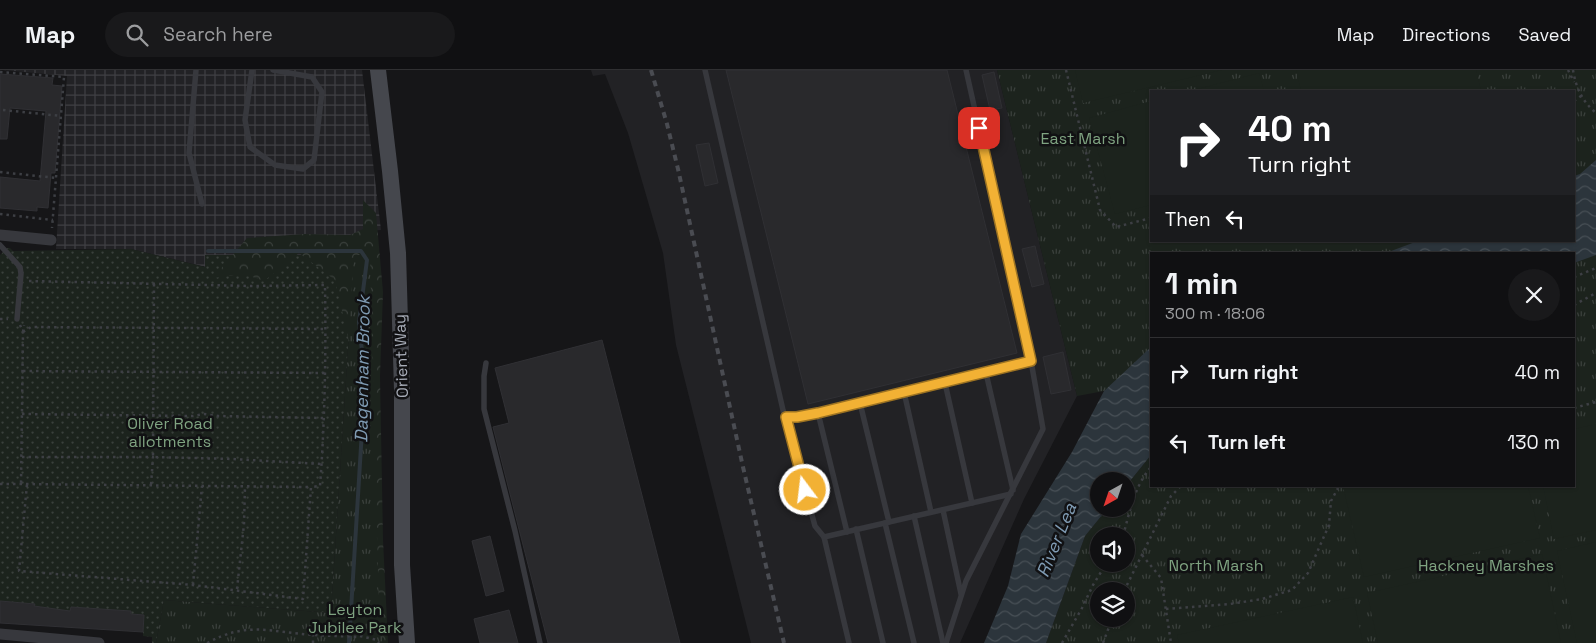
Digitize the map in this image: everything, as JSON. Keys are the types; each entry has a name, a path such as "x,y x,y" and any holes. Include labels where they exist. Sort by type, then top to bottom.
{"street":[{"name":"Orient Way","path":"378,70 398,253 402,390 402,565 407,643"},
{"path":"0,235 51,240"},
{"path":"0,634 52,641 99,643"}],"lane":[{"path":"196,70 189,153 202,204"},
{"path":"252,70 245,120 250,148 275,165 303,169 314,160 322,92 312,77 273,70"},
{"path":"706,70 782,410 786,417 815,526 824,537 849,643"},
{"path":"944,643 966,581 1043,429 1031,361 966,70"},
{"path":"0,245 20,267 22,274 17,319"},
{"path":"786,417 818,413 1031,361"},
{"path":"486,364 483,385 484,409 515,531 540,643"},
{"path":"986,373 1012,492"},
{"path":"945,383 972,503"},
{"path":"904,392 931,512"},
{"path":"860,403 914,643"},
{"path":"818,413 847,532"},
{"path":"824,537 1012,492"},
{"path":"943,510 962,596"},
{"path":"914,516 944,643"},
{"path":"856,529 883,643"}],"path":[{"path":"1066,70 1100,210 1116,227 1150,218"},
{"path":"1568,70 1581,97 1596,112"},
{"path":"1573,70 1575,83 1581,97"},
{"path":"0,72 64,77 51,240"},
{"path":"1575,100 1581,97"},
{"path":"3,110 61,116"},
{"path":"0,172 56,178"},
{"path":"0,214 53,220"},
{"path":"1575,276 1596,268"},
{"path":"0,484 320,486 325,373 325,285 154,284 28,280 27,289"},
{"path":"151,485 153,457 154,284"},
{"path":"1575,304 1596,293"},
{"path":"17,319 23,332"},
{"path":"22,484 24,324"},
{"path":"23,332 31,327 325,329"},
{"path":"23,371 325,373"},
{"path":"1575,408 1596,402"},
{"path":"22,414 193,416 204,414 218,416 323,418"},
{"path":"22,457 153,457 322,464"},
{"path":"1125,527 1134,495 1150,468"},
{"path":"27,484 19,571 236,589 303,598 311,487"},
{"path":"193,585 202,486"},
{"path":"236,589 244,524 245,486"},
{"path":"1128,582 1170,496 1180,487"},
{"path":"1166,609 1230,604 1262,599 1292,590 1308,573 1329,525 1331,501 1338,488 1341,487"},
{"path":"1142,555 1162,578 1171,643"},
{"path":"1062,643 1102,572"},
{"path":"1103,643 1109,627"},
{"path":"207,643 236,630 254,629 313,635 360,637 377,640 379,643"},
{"path":"313,635 313,643"}],"shaded area":[{"path":"3,70 362,70 381,230 364,231 354,255 205,255 206,267 131,249 56,249 67,76"},
{"path":"591,70 997,70 1077,396 1024,499 960,643 751,643 676,345 663,253 628,133 605,74 593,76"}],"green space":[{"name":"Hackney Marshes","path":"997,70 1596,70 1596,643 1046,643 1085,536 1090,530 1090,572 1135,572 1135,527 1092,527 1100,518 1135,518 1135,475 1150,456 1150,487 1575,487 1575,252 1150,252 1150,450 1104,391 1077,396"},
{"path":"1075,70 1222,70 1083,103"},
{"path":"1296,70 1476,70 1481,90 1301,90"},
{"path":"1259,73 1264,90 1194,90"},
{"path":"1150,101 1150,205 1115,214 1089,118"},
{"path":"363,200 376,213 383,292 380,376 383,540 388,643 333,643 351,350 335,280 299,253 264,281 244,274 213,278 247,238 305,234 350,235 363,229"},
{"name":"Oliver Road allotments","path":"7,248 13,251 131,249 205,267 205,255 354,255 331,613 164,600 156,643 152,643 152,637 143,636 143,615 131,614 130,611 71,607 70,611 34,606 34,604 0,601 0,255"},
{"name":"Leyton Jubilee Park","path":"354,255 370,255 379,613 383,643 156,643 164,600 331,613"},
{"path":"1596,424 1596,530 1554,539 1543,487 1575,487 1575,429"},
{"path":"1343,487 1528,487 1540,538 1364,577"},
{"path":"1596,542 1596,643 1577,643 1557,551"},
{"path":"1542,554 1561,643 1378,643 1367,593"},
{"path":"1353,597 1363,643 1179,643 1177,635"}],"water":[{"path":"1596,160 1596,255 1575,263 1575,252 1388,252 1415,242 1575,242 1575,176 1580,174"},
{"name":"River Lea","path":"1150,348 1150,456 1135,475 1135,472 1090,472 1090,518 1100,518 1092,527 1090,527 1085,536 1046,643 984,643 1008,586 1021,534 1072,452 1104,391"}],"building":[{"path":"726,70 947,70 1017,353 808,404"},
{"path":"994,72 1002,108 990,110 982,75"},
{"path":"0,74 53,78 52,85 62,86 55,173 51,173 48,208 37,207 37,211 0,208 0,177 40,181 46,111 10,108 7,139 0,139"},
{"path":"709,143 718,183 705,186 696,145"},
{"path":"1035,246 1044,284 1032,287 1022,249"},
{"path":"602,340 680,643 548,643 493,427 509,423 495,368"},
{"path":"1063,352 1071,390 1051,394 1043,357"},
{"path":"490,536 504,591 486,596 472,541"},
{"path":"0,601 35,604 34,606 70,611 71,607 131,611 131,614 144,615 143,632 0,623"},
{"path":"509,610 518,643 480,643 474,619"}],"waterway":[{"name":"Dagenham Brook","path":"208,251 361,251 367,260 359,322 365,381 349,643"}],"railway":[{"path":"651,70 678,169 743,467 784,643"}],"route":[{"path":"805,490 786,417 818,413 1031,361 979,128"}],"park label":[{"name":"East Marsh","path":"1083,138"},
{"name":"North Marsh","path":"1216,565"}]}
